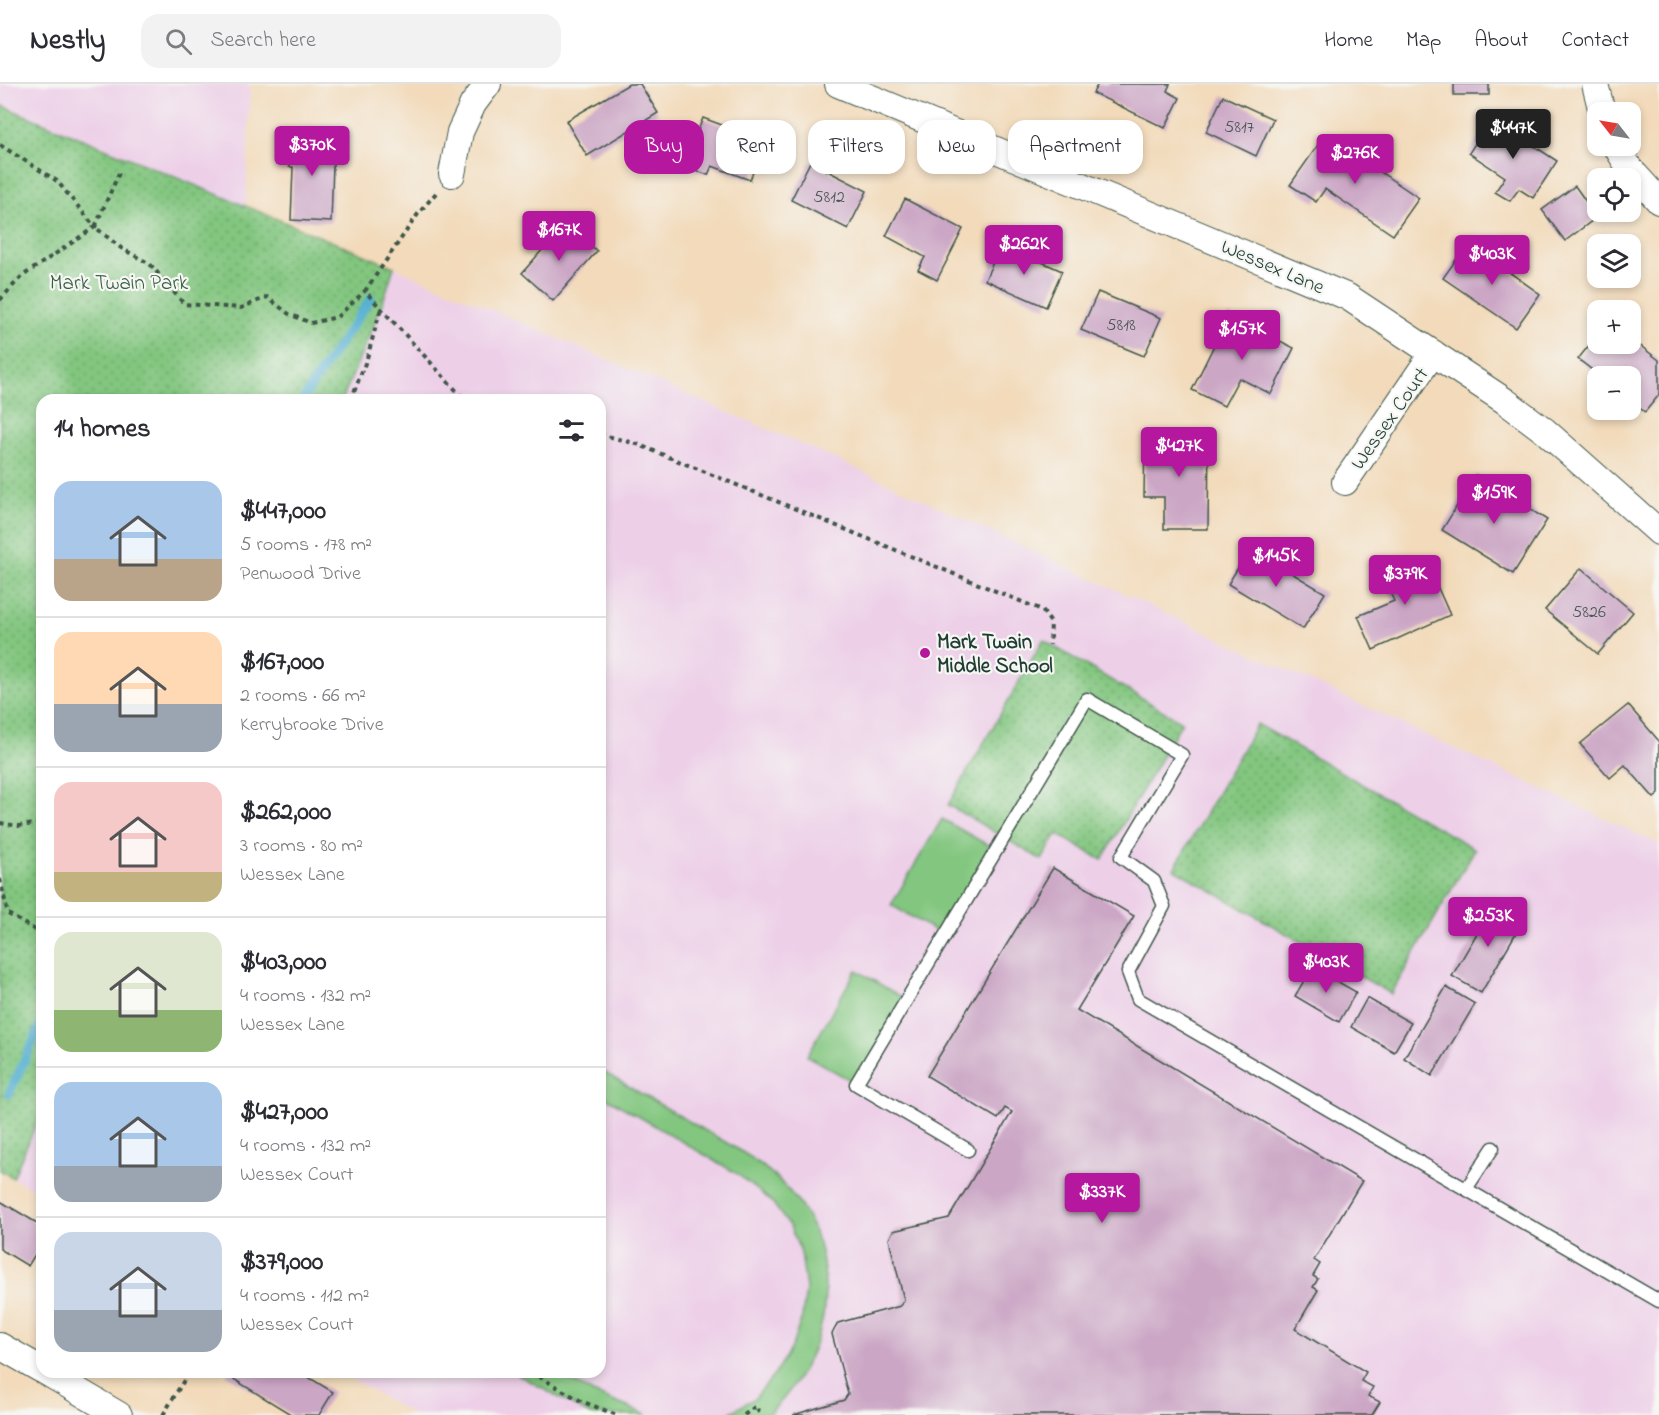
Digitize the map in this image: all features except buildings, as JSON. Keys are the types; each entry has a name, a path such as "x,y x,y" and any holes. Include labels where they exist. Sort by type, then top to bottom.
{"street":[{"path":"452,174 460,132 473,104 488,84"},
{"name":"Wessex Lane","path":"838,84 1348,297 1505,401 1545,431 1659,532"},
{"path":"1595,84 1600,102"},
{"path":"1622,156 1630,169 1659,201"},
{"name":"Wessex Court","path":"1345,482 1433,353"},
{"path":"0,1346 36,1366"},
{"path":"56,1378 119,1415"}],"lane":[{"path":"968,1150 856,1084 1087,699 1182,755 1121,857 1154,881 1164,906 1128,972 1138,999 1659,1301"},
{"path":"1466,1190 1492,1148"}],"path":[{"path":"0,145 57,181 95,227 121,248 150,264 184,304 242,308 267,297 289,314 311,323 337,317 364,291 418,214 452,174"},
{"path":"0,300 21,277 95,227 119,173"},
{"path":"364,291 460,394"},
{"path":"353,394 367,358 381,308"},
{"path":"606,436 637,444 1042,610 1051,623 1050,645"},
{"path":"0,823 19,826 36,824"},
{"path":"0,879 9,914 36,930"},
{"path":"163,1415 185,1378"},
{"path":"541,1378 581,1401 617,1415"},
{"path":"744,1415 756,1406 760,1415"}],"shaded area":[{"path":"0,84 250,84 246,206 0,104"},
{"name":"Mark Twain Middle School","path":"394,267 840,461 1659,844 1659,1415 414,1415 351,1378 606,1378 606,394 341,394"},
{"path":"36,1123 36,1191 13,1178"}],"green space":[{"name":"Mark Twain Park","path":"0,105 394,267 381,308 345,394 36,394 36,1124 13,1178 0,1170"},
{"path":"1043,640 1182,722 1102,860 1057,834 1042,860 948,805"},
{"path":"1257,724 1475,849 1391,994 1174,869"},
{"path":"942,819 995,849 944,936 891,905"},
{"path":"856,970 905,999 857,1084 807,1056"},
{"path":"606,1073 747,1155 767,1169 798,1202 809,1220 823,1261 825,1283 822,1322 812,1352 797,1381 767,1415 726,1415 755,1398 775,1374 792,1346 802,1317 806,1289 801,1253 790,1227 772,1202 736,1173 606,1097"},
{"path":"524,1378 566,1378 593,1393 647,1415 590,1415"}],"waterway":[{"path":"307,394 371,298"},
{"path":"9,1094 36,1035"}],"place":[{"name":"Mark Twain Middle School","path":"925,653"}]}
